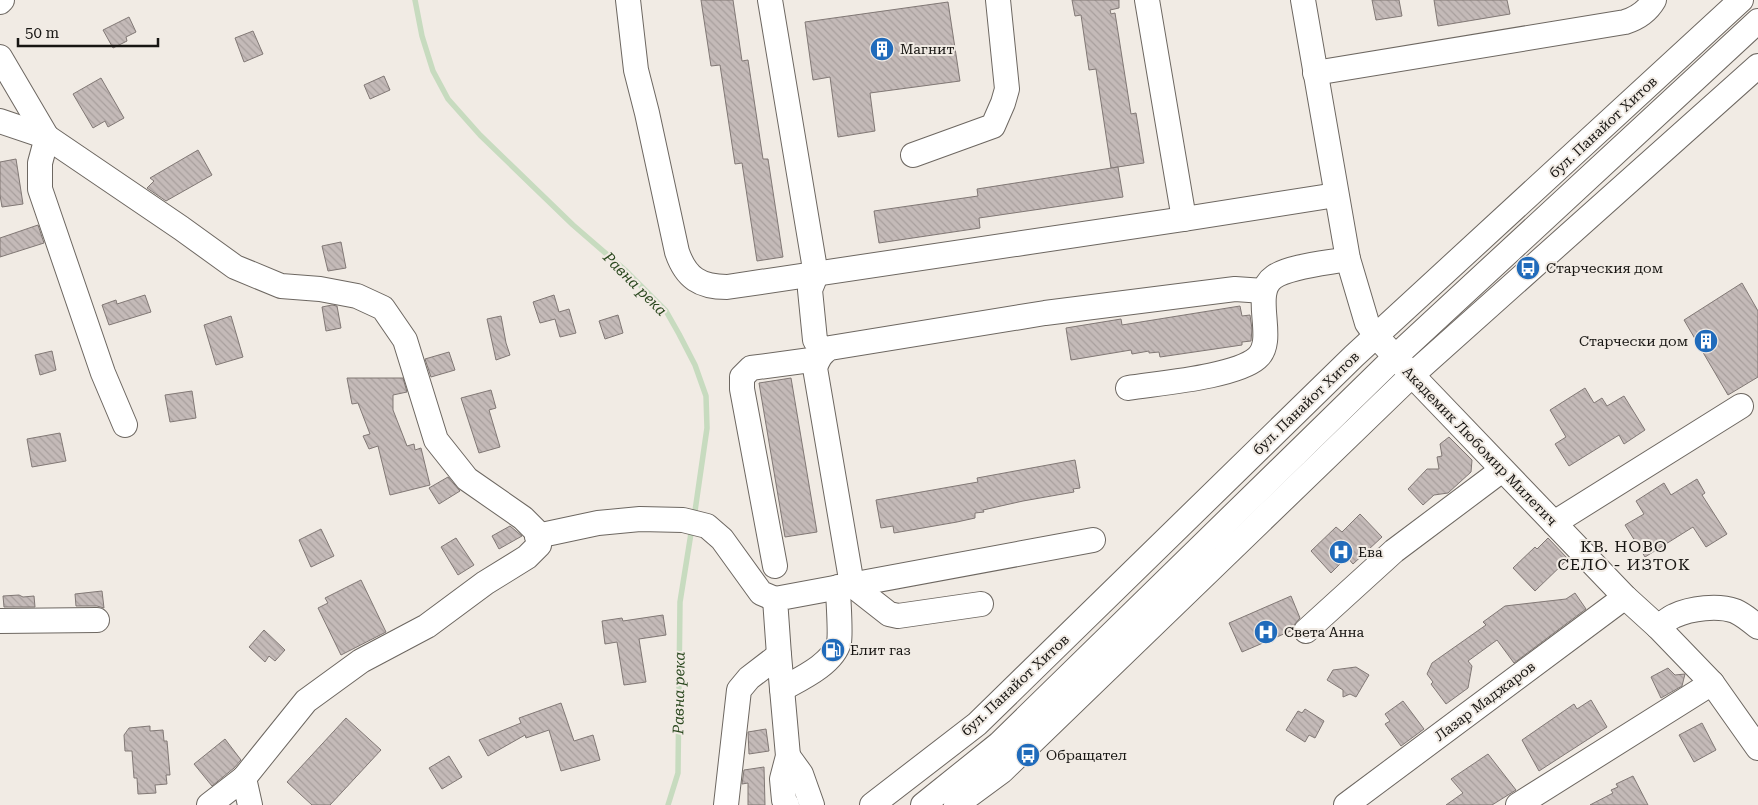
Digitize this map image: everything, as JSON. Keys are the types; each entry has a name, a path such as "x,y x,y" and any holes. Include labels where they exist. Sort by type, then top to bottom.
{"street":[{"path":"628,0 636,70 677,252 681,265 689,275 700,283 713,288 727,288 816,275 1184,220 1336,195"},
{"path":"770,0 816,275 810,290 815,340 820,356"},
{"path":"913,155 993,126 1007,89 998,0"},
{"path":"1147,0 1184,220"},
{"name":"Академик Любомир Милетич","path":"1303,0 1348,260 1367,323 1376,336 1412,376 1502,470 1625,597 1658,627 1712,683 1758,748"},
{"path":"1315,73 1625,22 1637,18 1646,11 1654,0"},
{"name":"бул. Панайот Хитов","path":"872,805 977,724 1376,336 1741,0"},
{"name":"бул. Панайот Хитов","path":"923,805 999,744 1395,357 1758,22"},
{"path":"0,57 46,137 40,163 40,189 103,373 125,425"},
{"path":"956,805 1002,771 1412,376 1758,66"},
{"path":"0,121 46,137 181,228 235,267 281,286 320,289 356,296 383,308 405,340 436,440 467,479 523,518 536,531 539,545 527,557 485,582 427,626 361,661 306,701 244,778 209,805"},
{"path":"1128,388 1222,373 1243,367 1258,358 1266,342 1263,310 1264,291 1272,278 1287,271 1348,260"},
{"path":"782,689 818,668 834,652 839,642 845,586 815,368 820,356 830,348 1044,313 1235,289 1264,291"},
{"path":"775,566 742,389 742,377 751,368 820,356"},
{"path":"1554,523 1741,406"},
{"path":"1306,631 1394,551 1502,470"},
{"path":"537,536 598,523 640,519 682,520 706,526 722,539 760,593 775,599 1093,540"},
{"path":"845,586 889,614 898,616 981,604"},
{"name":"Лазар Маджаров","path":"1346,805 1625,597"},
{"path":"775,599 788,756 782,779 784,800 787,805"},
{"path":"1658,627 1674,616 1694,610 1710,608 1735,611 1758,626"},
{"path":"0,621 97,620"},
{"path":"726,805 739,690 749,678 779,655"},
{"path":"1518,805 1712,683"},
{"path":"788,756 801,774 812,805"},
{"path":"244,778 250,805"}],"building":[{"path":"701,0 733,0 742,61 748,60 763,159 768,159 783,257 757,261 742,163 735,164 720,65 711,66"},
{"path":"1072,0 1119,0 1119,8 1110,10 1111,14 1115,13 1131,114 1136,113 1144,163 1111,168 1096,69 1089,70 1081,15 1075,16"},
{"path":"1372,0 1399,0 1402,16 1376,20"},
{"path":"1434,0 1507,0 1510,14 1438,26"},
{"name":"Магнит","path":"948,2 960,81 870,93 875,131 838,137 830,77 813,80 805,22"},
{"path":"129,17 136,32 126,37 127,41 113,48 103,30"},
{"path":"253,31 263,54 244,62 235,38"},
{"path":"384,76 390,90 370,99 364,85"},
{"path":"101,78 124,118 108,127 105,121 93,128 73,94"},
{"path":"198,150 212,175 166,201 147,188 154,181 150,178"},
{"path":"16,159 23,204 2,207 0,162"},
{"path":"1118,167 1123,197 979,218 980,228 879,243 874,211 978,196 977,189"},
{"path":"38,225 44,243 0,257 0,238"},
{"path":"341,242 346,268 328,271 322,246"},
{"name":"Старчески дом","path":"1742,283 1758,311 1758,377 1728,395 1684,320"},
{"path":"145,295 151,312 109,325 102,305 116,300 117,304"},
{"path":"554,295 559,312 569,309 576,333 560,337 555,319 540,323 533,302"},
{"path":"337,306 341,328 326,331 322,307"},
{"path":"1240,306 1242,316 1250,315 1252,329 1251,341 1242,342 1242,345 1160,357 1159,352 1149,353 1149,351 1132,354 1131,350 1071,360 1066,328 1121,319 1122,325"},
{"path":"618,315 623,333 605,339 599,321"},
{"path":"231,316 243,357 216,365 204,325"},
{"path":"501,316 510,355 496,360 487,319"},
{"path":"52,351 56,370 40,375 35,355"},
{"path":"449,352 455,370 431,377 425,359"},
{"path":"347,378 403,378 407,392 393,395 393,410 407,446 414,444 415,450 421,448 430,485 390,495 378,446 369,449 363,436 370,434 358,403 352,404"},
{"path":"791,378 817,532 785,537 759,383"},
{"path":"1585,388 1594,403 1602,398 1607,406 1624,396 1645,430 1624,444 1619,435 1569,466 1555,444 1566,437 1550,410"},
{"path":"491,390 496,408 489,410 500,447 479,453 461,398"},
{"path":"192,391 196,418 170,422 165,395"},
{"path":"60,433 66,461 32,467 27,439"},
{"path":"1449,437 1472,460 1471,472 1448,493 1434,495 1423,505 1408,489 1427,469 1439,469 1437,457 1442,456 1440,444"},
{"path":"1075,460 1080,488 1073,489 1074,492 983,510 984,512 975,513 975,518 957,522 894,533 893,526 881,528 876,500 978,482 977,478"},
{"path":"448,477 460,491 439,504 429,488"},
{"path":"1697,479 1705,493 1702,495 1727,534 1706,547 1693,527 1645,557 1625,525 1644,514 1636,501 1664,483 1671,495"},
{"name":"Ева","path":"1360,514 1382,537 1353,564 1347,557 1331,573 1311,551 1336,527 1342,532"},
{"path":"510,526 522,536 499,549 492,536"},
{"path":"321,529 334,556 311,567 299,540"},
{"path":"456,538 474,565 458,575 441,547"},
{"path":"1548,538 1568,559 1535,591 1513,568 1535,547 1537,549"},
{"path":"361,580 386,632 341,655 318,608 328,603 325,598"},
{"path":"102,591 104,608 76,606 75,594"},
{"path":"1575,593 1586,609 1514,663 1497,640 1468,661 1472,666 1468,688 1446,704 1431,684 1433,682 1427,674 1432,663 1486,625 1483,622 1505,606 1566,599"},
{"path":"19,595 23,597 34,596 35,607 4,607 3,596"},
{"name":"Света Анна","path":"1291,596 1300,618 1293,626 1293,630 1242,652 1229,623"},
{"path":"663,615 666,635 639,639 646,682 624,685 617,642 605,644 602,621 622,618 623,621"},
{"path":"264,630 285,650 275,661 269,656 265,662 249,647"},
{"path":"1356,667 1369,675 1356,697 1350,694 1343,697 1343,690 1327,680 1333,670"},
{"path":"1668,668 1675,675 1685,674 1682,686 1661,698 1651,677"},
{"path":"1591,700 1607,727 1539,771 1522,740 1574,704 1577,709"},
{"path":"1403,701 1424,729 1401,746 1385,724 1390,721 1385,714"},
{"path":"561,703 574,741 593,735 600,760 561,771 549,730 526,738 525,735 488,756 479,740 521,723 519,718"},
{"path":"1305,709 1324,721 1315,738 1309,735 1305,742 1286,730 1298,711 1302,713"},
{"path":"346,718 381,750 330,805 312,805 287,782"},
{"path":"1702,723 1716,750 1694,762 1679,735"},
{"path":"150,726 150,731 163,730 164,741 167,741 170,775 166,775 167,784 155,785 156,793 138,794 137,778 134,778 132,751 125,751 124,735 129,728"},
{"path":"766,729 769,751 749,754 748,732"},
{"path":"225,739 241,760 212,786 194,764"},
{"path":"1488,754 1516,790 1492,805 1446,805 1463,793 1451,779"},
{"path":"449,756 462,777 442,789 429,768"},
{"path":"764,767 765,805 748,805 748,783 742,784 744,770"},
{"path":"1633,776 1648,805 1590,805 1613,793 1611,790 1618,787 1616,784"}],"waterway":[{"name":"Равна река","path":"415,0 422,36 433,71 448,99 480,135 573,225 625,270 666,311 679,334 695,365 706,396 707,428 694,518"},
{"name":"Равна река","path":"668,805 678,773 680,602 692,527"}],"place":[{"name":"Магнит","path":"882,49"},
{"name":"Старческия дом","path":"1528,268"},
{"name":"Старчески дом","path":"1706,341"},
{"name":"Ева","path":"1341,552"},
{"name":"Света Анна","path":"1266,632"},
{"name":"Елит газ","path":"833,650"},
{"name":"Обращател","path":"1028,755"}],"district":[{"name":"КВ. НОВО СЕЛО - ИЗТОК","path":"1624,555"}]}
